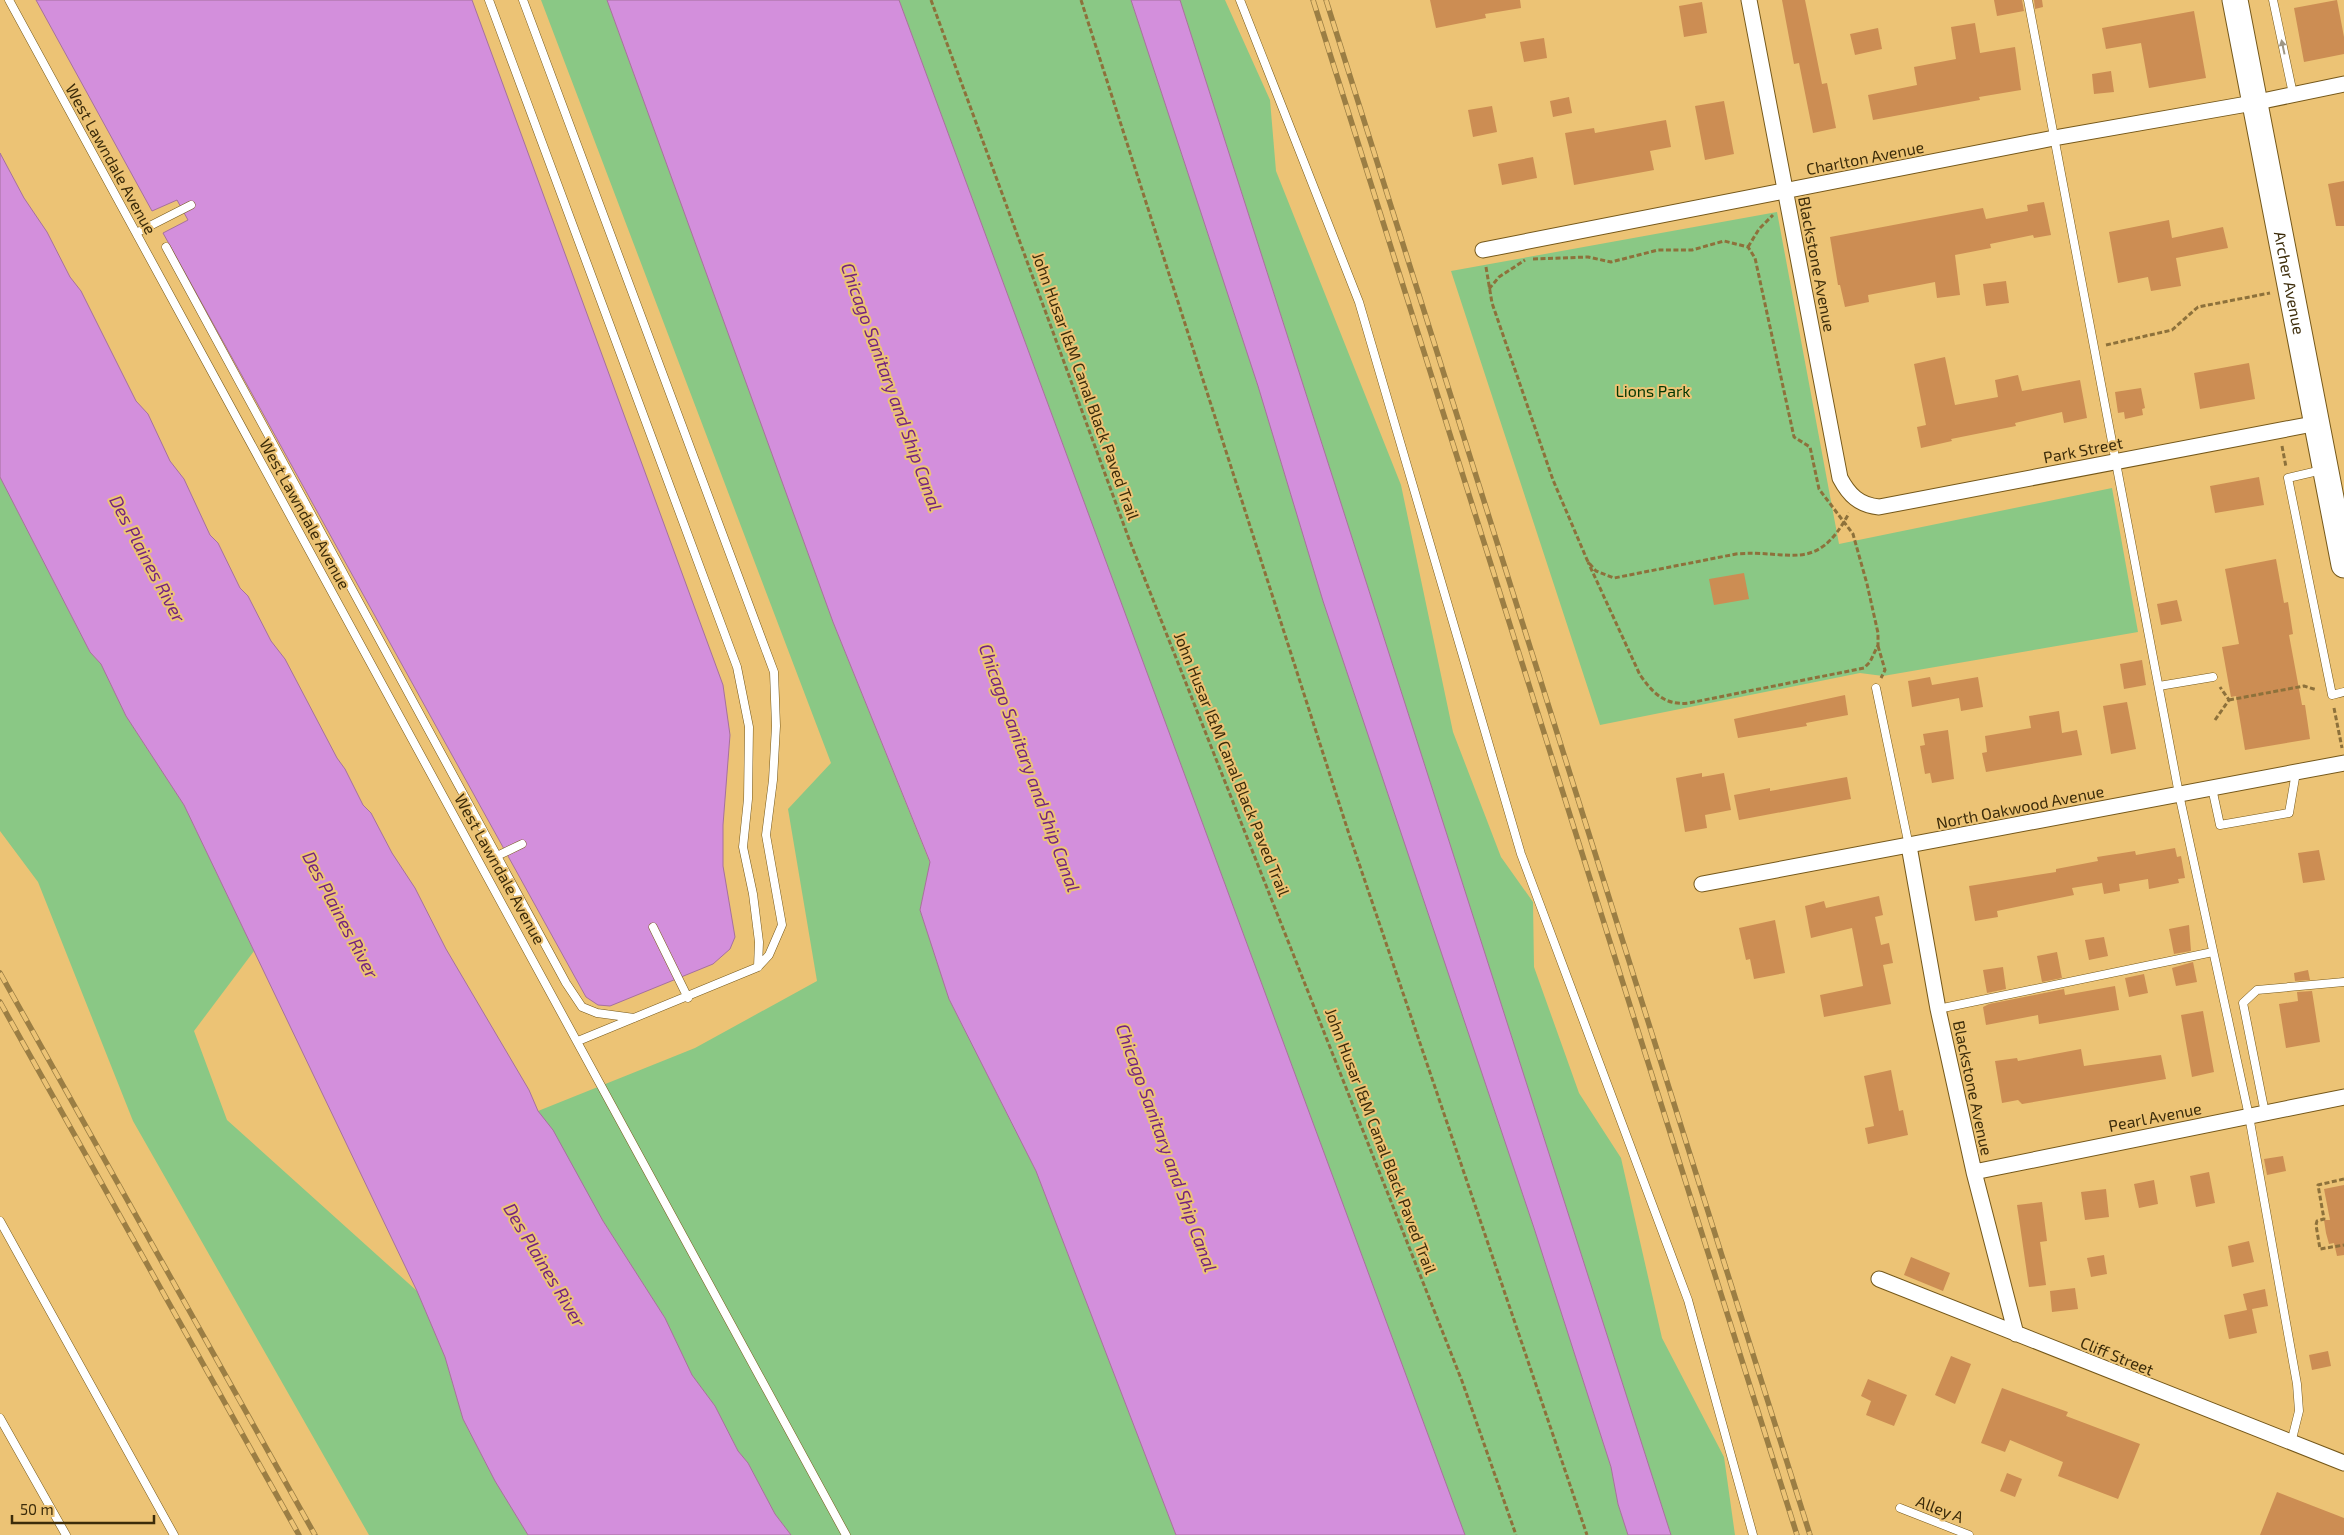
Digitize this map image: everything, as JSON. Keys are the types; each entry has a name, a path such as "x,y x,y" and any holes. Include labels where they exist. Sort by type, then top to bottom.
{"main road":[{"name":"Archer Avenue","path":"2236,0 2253,103 2318,423 2344,565"}],"street":[{"name":"Blackstone Avenue","path":"1749,0 1840,478 1846,490 1856,499"},
{"name":"Charlton Avenue","path":"1484,250 1787,198 2054,138 2253,103 2344,84"},
{"name":"Park Street","path":"1856,499 1867,506 1879,507 2318,423"},
{"name":"North Oakwood Avenue","path":"1702,884 2296,772 2343,756"},
{"name":"Blackstone Avenue","path":"1909,846 1938,1008 1974,1172 2016,1334"},
{"name":"Pearl Avenue","path":"1974,1172 2344,1097"},
{"name":"Cliff Street","path":"1878,1278 2344,1463"}],"lane":[{"name":"West Lawndale Avenue","path":"9,0 846,1535"},
{"path":"489,0 737,667 749,727 748,799 743,847 753,894 759,942 758,967"},
{"path":"523,0 774,672 776,726 773,780 766,835 782,926 769,955 758,967 688,998 578,1041"},
{"path":"1240,0 1359,302 1520,854 1688,1300 1753,1535"},
{"path":"2028,0 2179,794 2248,1116 2297,1384 2298,1410 2291,1443"},
{"path":"2273,0 2293,94"},
{"path":"136,233 191,205"},
{"path":"166,247 566,983 582,1007 597,1013 636,1019"},
{"path":"2326,469 2288,478 2332,695 2344,692"},
{"path":"2159,686 2214,677"},
{"path":"1876,688 1909,846"},
{"path":"2212,788 2220,825 2289,813 2296,772"},
{"path":"497,856 522,844"},
{"path":"653,927 688,998"},
{"path":"1938,1008 2213,952"},
{"path":"2265,1113 2243,1003 2257,990 2344,982"},
{"path":"0,1221 174,1535"},
{"path":"0,1418 66,1535"},
{"name":"Alley A","path":"1900,1508 1969,1535"}],"path":[{"name":"John Husar I&M Canal Black Paved Trail","path":"931,0 1129,539 1462,1381 1516,1535"},
{"path":"1081,0 1348,831 1587,1535"},
{"path":"1748,247 1759,229 1787,198"},
{"path":"1489,289 1499,277 1524,260 1588,257 1611,262 1658,250 1692,250 1724,241 1748,247 1755,258 1794,437 1810,447 1819,489 1853,534 1859,552 1878,633 1878,646 1886,670 1876,688"},
{"path":"1484,250 1492,303 1553,480 1640,675 1649,688 1668,702 1678,705 1689,703 1864,668 1870,662 1878,646"},
{"path":"2094,347 2172,330 2198,307 2291,289"},
{"path":"2281,445 2288,478"},
{"path":"1588,562 1596,571 1614,578 1736,554 1792,556 1812,552 1824,547 1844,523 1856,499"},
{"path":"2214,677 2229,700"},
{"path":"2215,720 2229,700 2304,686"},
{"path":"2339,732 2343,756"},
{"path":"2344,1179 2318,1185 2324,1219 2317,1221 2316,1225 2320,1249 2344,1245"}],"green space":[{"path":"541,0 607,0 833,622 930,863 920,910 949,999 1036,1171 1176,1535 791,1535 775,1514 748,1463 738,1451 715,1406 692,1375 665,1318 603,1221 538,1111 695,1048 817,981 788,809 831,763"},
{"path":"899,0 1131,0 1258,386 1323,601 1534,1228 1611,1467 1618,1504 1628,1535 1465,1535"},
{"path":"1180,0 1225,0 1270,100 1276,171 1401,485 1453,732 1501,857 1533,902 1534,967 1579,1093 1621,1158 1662,1338 1724,1457 1735,1535 1671,1535"},
{"name":"Lions Park","path":"1777,212 1839,544 2112,488 2138,632 1883,676 1860,673 1600,725 1451,271"},
{"path":"0,477 90,652 101,664 126,716 184,805 254,951 194,1031 227,1120 417,1291 445,1357 463,1419 495,1481 528,1535 369,1535 133,1121 38,882 0,831"}],"water":[{"path":"36,0 472,0 723,685 730,735 723,825 723,866 735,937 730,949 713,964 610,1006 598,1005 586,997 163,233 188,220 177,200 152,211"},
{"name":"Chicago Sanitary and Ship Canal","path":"607,0 899,0 1465,1535 1176,1535 1036,1171 949,999 920,910 930,862 833,622"},
{"path":"1131,0 1180,0 1671,1535 1628,1535 1618,1504 1611,1467 1534,1228 1323,601 1258,386"},
{"name":"Des Plaines River","path":"0,153 24,198 47,232 70,277 81,291 136,401 148,414 170,461 184,479 210,535 218,543 240,588 248,596 271,641 285,659 363,805 371,813 392,853 415,888 446,949 529,1090 538,1111 553,1130 603,1221 665,1318 692,1375 715,1406 738,1451 748,1463 775,1514 791,1535 528,1535 495,1481 463,1419 445,1357 417,1291 184,805 126,716 101,664 90,652 0,477"}],"building":[{"path":"1430,0 1520,0 1521,8 1485,14 1486,18 1436,28"},
{"path":"1782,0 1805,0 1822,84 1827,83 1836,128 1813,133 1799,63 1794,64"},
{"path":"1994,0 2022,0 2024,11 1997,16"},
{"path":"2034,0 2042,0 2043,7 2035,9"},
{"path":"2337,0 2344,37 2344,54 2304,62 2294,8"},
{"path":"1702,2 1707,33 1684,37 1679,6"},
{"path":"2194,11 2206,78 2149,88 2141,43 2106,49 2102,28"},
{"path":"1975,23 1980,53 2015,47 2021,90 1979,97 1980,100 1873,120 1868,95 1917,85 1914,67 1956,59 1951,27"},
{"path":"1878,28 1882,49 1855,55 1850,34"},
{"path":"1544,38 1547,58 1524,62 1520,42"},
{"path":"2111,71 2114,92 2094,94 2092,74"},
{"path":"1569,97 1572,113 1553,117 1550,101"},
{"path":"1724,101 1734,154 1705,160 1695,106"},
{"path":"1492,106 1497,132 1473,137 1468,110"},
{"path":"1666,120 1671,147 1650,151 1654,170 1574,185 1565,133 1594,128 1595,133"},
{"path":"1533,157 1537,178 1502,185 1498,164"},
{"path":"2344,181 2344,226 2336,226 2328,184"},
{"path":"2044,202 2051,235 2034,238 2033,235 1990,244 1991,248 1955,255 1960,295 1937,298 1935,282 1868,295 1869,302 1845,307 1840,285 1838,285 1830,237 1983,208 1986,219 2028,211 2027,205"},
{"path":"2169,220 2172,238 2223,227 2228,248 2176,258 2181,286 2151,291 2148,277 2118,283 2109,232"},
{"path":"2006,281 2009,303 1986,306 1983,284"},
{"path":"1945,357 1955,405 1998,397 1995,380 2018,375 2022,391 2080,380 2087,418 2064,423 2062,412 2015,423 2016,426 1951,439 1952,441 1921,448 1917,427 1926,425 1914,364"},
{"path":"2249,363 2255,399 2200,409 2194,373"},
{"path":"2141,388 2145,408 2142,409 2143,415 2125,419 2124,412 2118,413 2115,392"},
{"path":"2259,477 2264,505 2215,513 2210,486"},
{"path":"2276,559 2284,603 2288,602 2293,634 2289,635 2302,705 2305,705 2310,739 2245,750 2236,696 2231,697 2222,647 2239,644 2225,569"},
{"path":"1744,573 1749,599 1714,605 1709,579"},
{"path":"2177,600 2182,621 2161,625 2157,604"},
{"path":"2142,660 2146,685 2124,689 2120,664"},
{"path":"1930,677 1932,685 1978,677 1983,707 1961,711 1959,698 1912,707 1908,681"},
{"path":"1845,695 1848,715 1806,723 1807,726 1738,738 1734,719"},
{"path":"2127,702 2136,749 2111,754 2103,706"},
{"path":"2059,711 2062,733 2077,730 2082,755 1986,772 1982,753 1987,752 1985,736 2031,728 2029,716"},
{"path":"1948,730 1954,779 1932,783 1930,773 1925,774 1920,746 1925,745 1923,734"},
{"path":"1702,773 1702,777 1724,773 1731,810 1705,815 1707,828 1685,832 1676,778"},
{"path":"1847,777 1851,799 1739,820 1734,795 1770,788 1770,791"},
{"path":"2175,848 2177,857 2181,856 2185,878 2178,879 2179,883 2149,889 2148,879 2119,884 2120,891 2104,894 2102,883 2072,888 2074,895 1997,911 1998,917 1975,921 1969,886 2056,872 2056,869 2098,861 2097,857 2135,851 2136,855"},
{"path":"2319,850 2325,880 2303,883 2298,853"},
{"path":"1879,896 1883,915 1875,917 1881,945 1889,943 1893,963 1883,965 1891,1004 1824,1017 1820,995 1863,986 1852,928 1811,938 1805,906 1824,901 1826,908"},
{"path":"1775,920 1785,973 1754,979 1750,959 1746,960 1739,928"},
{"path":"2189,925 2191,951 2174,954 2169,929"},
{"path":"2104,937 2108,956 2089,960 2085,940"},
{"path":"2057,952 2062,978 2042,982 2037,956"},
{"path":"2193,962 2197,982 2176,986 2172,968"},
{"path":"2003,967 2006,989 1987,993 1983,970"},
{"path":"2308,970 2310,980 2295,981 2294,973"},
{"path":"2144,974 2148,993 2129,997 2125,978"},
{"path":"2115,986 2119,1010 2039,1024 2038,1015 1986,1025 1983,1007 1989,1004 2064,989 2065,995"},
{"path":"2312,991 2320,1042 2286,1048 2279,1004 2298,1001 2297,992"},
{"path":"2203,1011 2214,1072 2192,1077 2181,1015"},
{"path":"2081,1049 2084,1066 2161,1055 2166,1079 2022,1104 2018,1100 2002,1103 1995,1061 2017,1058 2018,1061"},
{"path":"1891,1070 1899,1111 1903,1110 1908,1135 1868,1144 1865,1128 1874,1126 1864,1076"},
{"path":"2283,1156 2286,1171 2267,1175 2264,1159"},
{"path":"2209,1172 2215,1203 2196,1207 2190,1176"},
{"path":"2154,1180 2158,1204 2139,1208 2134,1184"},
{"path":"2344,1185 2344,1255 2337,1256 2334,1243 2329,1244 2326,1233 2324,1220 2330,1220 2324,1189"},
{"path":"2106,1189 2109,1217 2085,1220 2081,1192"},
{"path":"2042,1202 2047,1241 2040,1242 2046,1285 2029,1287 2017,1205"},
{"path":"2249,1241 2254,1262 2232,1267 2228,1246"},
{"path":"2104,1255 2107,1274 2091,1277 2087,1258"},
{"path":"1911,1257 1950,1273 1943,1291 1904,1275"},
{"path":"2075,1288 2078,1309 2052,1312 2050,1291"},
{"path":"2265,1289 2268,1306 2252,1309 2257,1333 2229,1339 2224,1315 2247,1310 2243,1294"},
{"path":"2328,1351 2331,1366 2312,1370 2309,1355"},
{"path":"1951,1356 1971,1364 1955,1404 1935,1395"},
{"path":"1868,1379 1907,1395 1894,1426 1866,1415 1871,1401 1861,1396"},
{"path":"2002,1388 2068,1412 2066,1416 2140,1444 2118,1499 2058,1476 2063,1462 2010,1440 2005,1452 1981,1443"},
{"path":"2007,1473 2022,1479 2015,1497 2000,1491"},
{"path":"2277,1492 2344,1518 2344,1535 2260,1535"}],"railway":[{"path":"1313,0 1797,1535"},
{"path":"1326,0 1810,1535"},
{"path":"0,973 315,1535"},
{"path":"0,1002 299,1535"}]}
